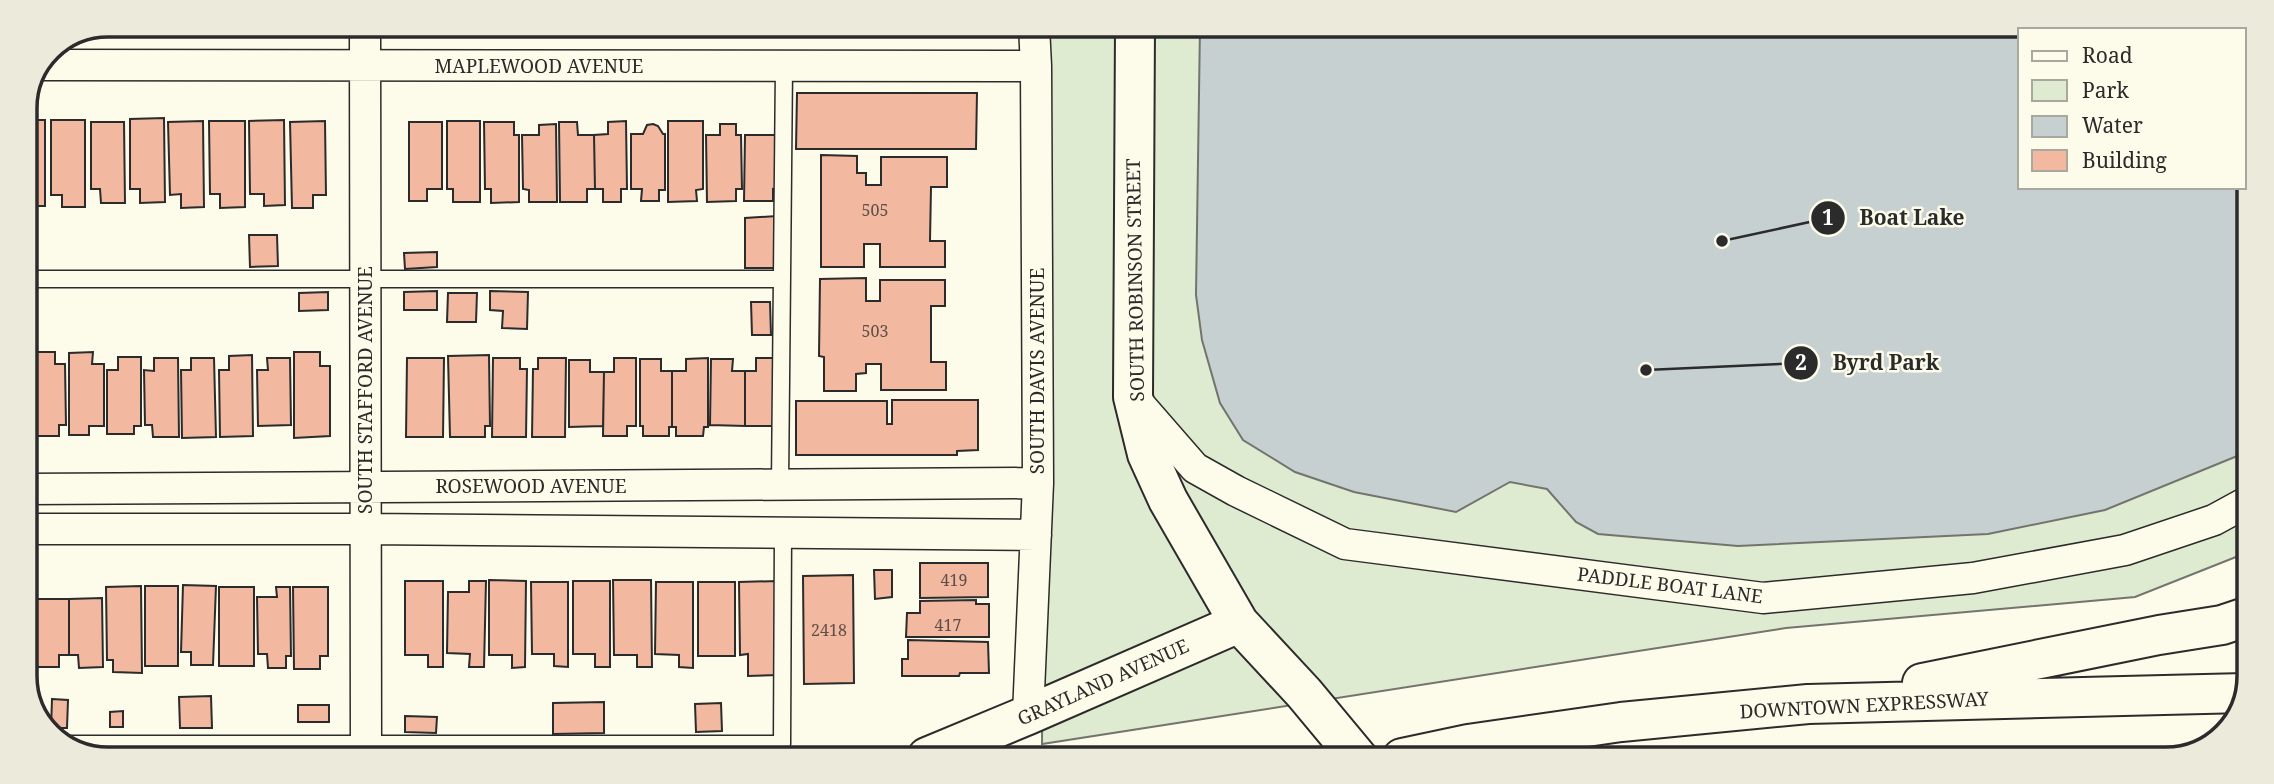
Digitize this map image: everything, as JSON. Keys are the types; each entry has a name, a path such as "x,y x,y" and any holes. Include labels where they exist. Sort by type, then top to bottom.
{"main road":[{"name":"SOUTH ROBINSON STREET","path":"1135,37 1133,397 1147,454 1168,500 1239,623 1304,693 1348,747"},
{"path":"1822,703 2237,620"},
{"name":"GRAYLAND AVENUE","path":"952,747 1239,623"},
{"name":"DOWNTOWN EXPRESSWAY","path":"1454,747 1621,722 1822,703 2235,693"}],"street":[{"name":"SOUTH STAFFORD AVENUE","path":"365,37 366,747"},
{"name":"SOUTH DAVIS AVENUE","path":"1028,715 1038,483 1035,37"},
{"name":"MAPLEWOOD AVENUE","path":"52,65 1036,66"},
{"name":"PADDLE BOAT LANE","path":"1133,397 1195,468 1345,544 1763,598 1973,579 2125,550 2214,520 2237,507"},
{"name":"ROSEWOOD AVENUE","path":"37,489 1038,483"},
{"path":"37,529 1035,535"}],"lane":[{"path":"780,485 784,66"},
{"path":"37,279 782,279"},
{"path":"574,747 782,744 783,533"},
{"path":"89,744 216,747"}],"green space":[{"path":"1046,37 2018,37 2018,189 2237,189 2237,557 2135,597 1786,628 1042,744"}],"water":[{"path":"1200,37 2018,37 2018,189 2237,189 2237,456 2105,510 1988,534 1738,546 1598,534 1576,522 1547,489 1510,482 1456,512 1354,492 1295,472 1243,440 1220,403 1202,340 1196,295"}],"building":[{"path":"797,93 977,93 976,149 796,149"},
{"path":"164,118 165,202 140,203 140,189 130,189 130,119"},
{"path":"37,120 45,120 45,206 37,206"},
{"path":"51,120 85,120 85,207 62,207 62,195 51,195"},
{"path":"284,120 285,205 264,206 264,194 250,194 249,121"},
{"path":"203,121 204,207 181,208 181,194 170,195 168,122"},
{"path":"209,121 245,121 245,207 220,208 220,194 210,194"},
{"path":"325,121 326,195 313,195 313,208 292,208 290,122"},
{"path":"447,121 480,121 480,202 453,202 453,189 447,189"},
{"path":"626,121 627,189 621,189 621,202 603,202 603,189 595,189 594,135 608,134 608,122"},
{"path":"668,121 703,121 703,189 696,190 697,201 668,202"},
{"path":"91,122 124,122 125,203 101,203 100,189 91,189"},
{"path":"409,122 442,122 442,189 427,189 427,201 409,201"},
{"path":"484,122 514,122 514,135 519,135 519,202 491,203 491,189 485,189"},
{"path":"559,122 577,122 578,135 594,135 595,189 587,189 587,202 560,202"},
{"path":"556,124 557,202 529,202 529,190 523,189 522,135 539,135 539,125"},
{"path":"653,124 665,134 665,190 659,190 659,201 641,201 642,189 631,189 631,134 643,134 647,125"},
{"path":"720,124 736,124 736,135 741,135 742,189 736,189 736,201 707,202 706,135 720,135"},
{"path":"745,135 780,135 779,190 773,189 773,201 744,201"},
{"path":"821,155 857,156 857,173 866,173 866,185 881,185 881,157 947,157 947,187 931,187 930,241 945,241 945,267 880,267 880,244 864,244 864,267 821,267"},
{"path":"777,216 778,268 745,268 745,218"},
{"path":"249,235 277,235 278,266 250,267"},
{"path":"437,252 437,267 405,269 404,253"},
{"path":"866,278 866,301 880,301 880,280 945,280 945,306 931,306 931,362 946,362 946,390 881,390 881,364 866,364 866,373 856,374 856,391 824,391 824,357 819,356 820,279"},
{"path":"437,291 437,310 404,310 404,292"},
{"path":"490,291 528,292 527,329 502,328 503,311 490,310"},
{"path":"328,292 328,310 299,311 299,293"},
{"path":"448,293 477,293 476,322 447,322"},
{"path":"751,302 770,302 771,335 752,335"},
{"path":"37,352 55,352 55,364 65,364 66,425 59,425 59,436 37,436"},
{"path":"93,352 92,364 104,364 104,426 89,426 89,435 69,435 69,353"},
{"path":"294,352 320,352 320,366 330,366 330,436 294,438"},
{"path":"252,355 253,436 220,437 219,370 229,370 229,356"},
{"path":"489,355 490,426 485,426 485,437 450,437 448,356"},
{"path":"118,357 141,357 141,426 134,426 134,434 107,434 107,370 118,370"},
{"path":"154,358 178,358 179,437 153,437 152,425 145,425 144,370 154,371"},
{"path":"191,358 214,358 216,437 182,438 181,370 191,370"},
{"path":"267,358 290,358 291,425 258,426 257,370 268,370"},
{"path":"407,358 444,358 443,437 406,437"},
{"path":"493,358 520,358 520,369 527,369 526,437 492,437"},
{"path":"538,358 566,358 565,437 532,437 533,369 538,369"},
{"path":"614,358 636,358 636,426 627,426 627,436 603,436 604,372 614,372"},
{"path":"708,358 708,427 704,427 703,436 676,436 676,427 672,427 672,371 686,371 686,359"},
{"path":"756,358 778,358 777,426 745,426 745,371 756,371"},
{"path":"640,359 661,359 661,371 672,371 672,427 669,427 669,436 643,436 643,426 640,426"},
{"path":"711,359 733,359 732,371 745,371 745,426 710,425"},
{"path":"569,360 590,360 590,372 604,372 603,426 569,427"},
{"path":"892,400 978,400 978,450 957,451 957,455 796,455 796,401 887,401 887,424 892,424"},
{"path":"920,563 988,563 988,597 920,598"},
{"path":"874,570 892,570 892,597 875,599"},
{"path":"853,575 854,683 804,684 803,576"},
{"path":"489,580 526,581 525,667 512,668 512,655 489,655"},
{"path":"613,580 651,580 652,667 637,667 637,655 614,655"},
{"path":"405,581 443,581 443,667 428,667 428,655 405,655"},
{"path":"469,581 486,581 484,667 469,667 470,654 447,653 448,592 469,592"},
{"path":"573,581 610,581 610,667 595,667 595,654 573,654"},
{"path":"777,581 779,675 748,676 748,654 740,655 739,582"},
{"path":"531,582 568,582 568,667 554,666 554,654 532,654"},
{"path":"656,582 693,582 693,668 679,667 679,655 655,654"},
{"path":"698,582 735,582 735,656 698,656"},
{"path":"183,585 216,586 213,665 191,665 191,652 181,652"},
{"path":"141,586 142,673 113,672 113,660 107,660 106,587"},
{"path":"145,586 178,586 178,666 145,666"},
{"path":"219,587 254,587 254,666 219,666"},
{"path":"276,587 290,587 291,656 286,656 286,668 268,668 267,654 258,654 257,597 277,597"},
{"path":"293,587 328,587 328,656 320,656 320,669 294,669"},
{"path":"102,598 103,667 79,668 78,655 69,655 69,599"},
{"path":"37,599 69,599 69,655 59,655 59,667 37,667"},
{"path":"976,600 976,604 989,604 989,637 906,637 907,613 920,613 920,601"},
{"path":"908,640 988,642 989,673 902,676 902,659 908,659"},
{"path":"211,696 212,728 180,728 179,697"},
{"path":"52,699 68,700 67,728 59,728 51,719"},
{"path":"604,702 604,733 553,734 553,703"},
{"path":"721,703 722,731 696,732 695,704"},
{"path":"298,705 329,705 329,722 298,722"},
{"path":"123,711 123,727 110,727 110,712"},
{"path":"405,716 437,717 436,733 405,732"}],"place":[{"name":"Boat Lake","path":"1722,241"},
{"name":"Byrd Park","path":"1646,370"}]}
